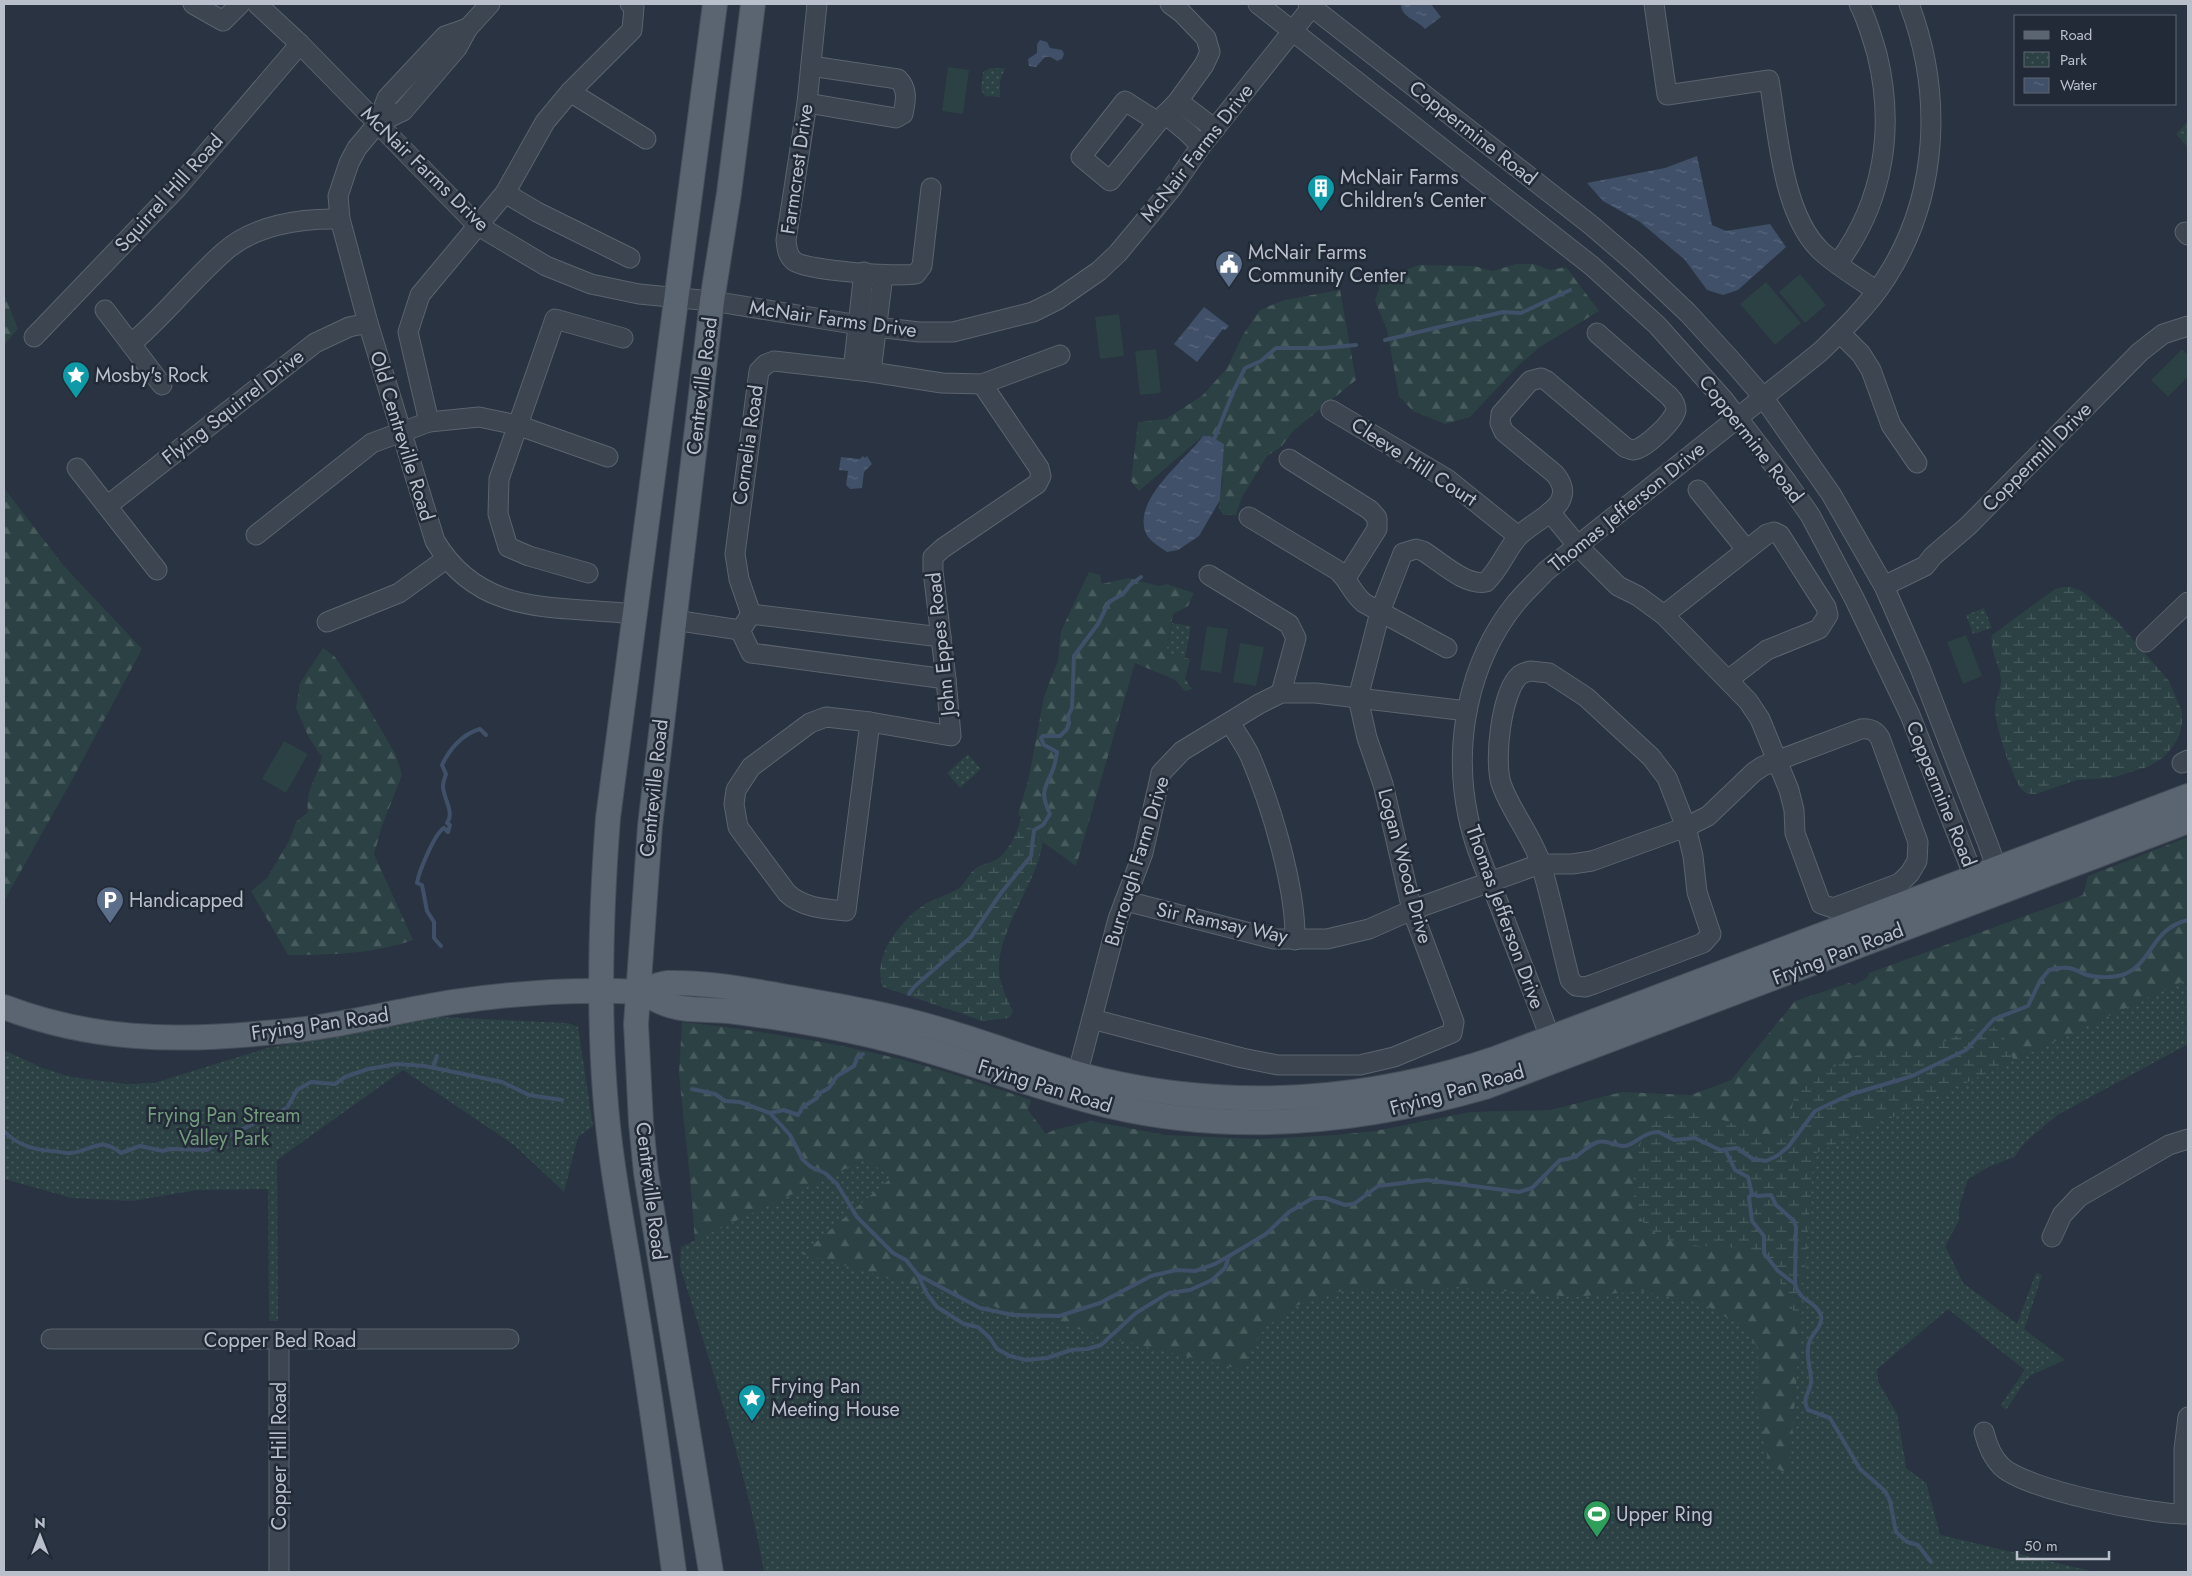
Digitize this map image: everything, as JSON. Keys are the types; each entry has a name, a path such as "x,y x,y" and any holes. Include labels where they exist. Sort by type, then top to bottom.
{"main road":[{"name":"Centreville Road","path":"674,1572 650,1398 610,1148 600,991 603,887 608,818 714,4"},
{"name":"Centreville Road","path":"710,1572 646,1173 637,1050 638,992 650,826 712,301 729,193 753,4"},
{"name":"Frying Pan Road","path":"4,1007 60,1026 86,1031 150,1038 182,1038 233,1036 323,1027 450,1003 502,996 600,991 638,992 666,983 734,988 851,1008 945,1031 1078,1073 1145,1089 1195,1096 1285,1098 1337,1094 1376,1089 1439,1076 1471,1067 2188,796"},
{"name":"Frying Pan Road","path":"638,992 676,1007 726,1011 799,1021 871,1036 931,1051 1072,1096 1113,1107 1182,1117 1231,1121 1316,1120 1371,1114 1429,1103 1485,1087 2188,821"}],"street":[{"path":"193,4 223,21 240,4"},
{"name":"McNair Farms Drive","path":"257,4 300,44 477,225 546,266 591,284 639,294 712,301 859,325 919,332 953,332 1033,312 1057,300 1099,272 1118,253 1172,188 1201,146 1292,32 1311,5"},
{"path":"378,123 403,111 457,48 468,28 490,4"},
{"path":"429,422 408,332 420,295 505,192 545,122 570,92 632,30 634,7 630,4"},
{"name":"Farmcrest Drive","path":"816,4 807,103 786,240 787,252 795,262 813,266 883,275 906,276 916,274 922,266 930,188"},
{"path":"1170,4 1182,13 1206,38 1210,52 1204,65 1178,100 1161,118 1201,146"},
{"name":"Coppermine Road","path":"1258,4 1592,266 1663,331 1738,418 1781,473 1810,515 1862,612 1910,715 1974,877 1995,895"},
{"path":"1654,4 1667,95 1770,80 1789,197 1802,227 1820,251 1877,291"},
{"path":"1838,263 1851,246 1873,200 1883,162 1886,128 1884,83 1873,40 1858,4"},
{"name":"Thomas Jefferson Drive","path":"1558,1060 1473,838 1464,795 1462,750 1467,711 1481,664 1502,623 1515,604 1546,571 1820,352 1840,333 1877,291 1893,266 1911,228 1924,188 1931,146 1932,102 1929,74 1919,31 1909,4"},
{"name":"Coppermine Road","path":"1311,5 1591,224 1688,313 1763,397 1831,494 1884,586 1920,668 1997,869 1995,895"},
{"name":"Squirrel Hill Road","path":"34,337 177,188 300,44"},
{"path":"807,103 896,118 903,114 906,100 904,86 898,79 811,66"},
{"path":"570,92 646,139"},
{"path":"1178,100 1215,129"},
{"name":"Old Centreville Road","path":"378,123 357,148 349,163 338,196 340,219 368,323 434,541 446,559 462,574 478,586 512,602 634,614"},
{"path":"505,192 537,212 630,258"},
{"path":"131,344 156,323 225,251 256,233 290,222 304,219 340,219"},
{"path":"862,371 859,325 864,272"},
{"path":"862,371 878,327 883,275"},
{"path":"105,310 162,385"},
{"path":"588,573 529,556 508,547 498,514 499,478 555,319 623,338"},
{"name":"Flying Squirrel Drive","path":"107,506 315,342 349,327 368,323"},
{"name":"Coppermill Drive","path":"1884,586 1925,566 1933,556 1968,526 2140,352 2163,334 2188,326"},
{"name":"Logan Wood Drive","path":"1092,1019 1242,1058 1278,1065 1360,1065 1394,1058 1452,1034 1454,1022 1412,910 1383,784 1367,738 1358,698 1380,612 1403,553 1416,549 1423,551 1466,579 1477,584 1486,582 1518,536 1558,505 1561,497 1561,482 1555,474 1504,432 1500,423 1501,414 1530,381 1541,378 1547,381 1626,448 1633,450 1643,446 1663,429 1674,415 1676,408 1674,401 1597,333"},
{"path":"1840,333 1861,354 1871,370 1890,425 1917,464"},
{"name":"Cornelia Road","path":"751,614 739,579 735,554 759,371 766,364 774,361 862,371 942,383 982,384 1060,355"},
{"name":"John Eppes Road","path":"870,722 951,736 933,557 943,548 1037,484 1041,476 1039,468 982,384"},
{"name":"Cleeve Hill Court","path":"1331,410 1447,479 1518,536"},
{"path":"256,535 372,443 429,422 479,417 518,425 608,457"},
{"path":"1289,459 1370,510 1377,518 1377,529 1346,578"},
{"path":"77,468 157,570"},
{"path":"1698,490 1746,549"},
{"path":"1550,512 1578,546 1618,586 1638,596 1664,614 1748,701 1760,719 1778,761"},
{"path":"1249,517 1337,570 1346,578 1353,594 1380,612 1447,648"},
{"path":"1664,614 1767,534 1774,532 1780,534 1826,607 1828,615 1819,629 1767,650 1728,680"},
{"path":"326,622 399,594 446,559"},
{"path":"1209,575 1289,624 1293,630 1296,638 1281,694"},
{"path":"2146,642 2188,602"},
{"path":"740,630 751,614 941,638"},
{"path":"674,620 740,630"},
{"path":"740,630 751,653 946,679"},
{"path":"1530,670 1542,670 1550,673 1575,688 1598,706 1651,757 1667,778 1686,827 1693,856 1697,892 1710,927 1711,934 1708,939 1703,943 1585,987 1576,986 1570,980 1540,864 1533,844 1501,785 1499,771 1500,736 1505,705 1515,681 1521,674 1530,670"},
{"name":"Burrough Farm Drive","path":"1072,1096 1118,918 1143,854 1161,773 1182,751 1259,704 1281,694 1316,693 1467,711"},
{"path":"826,717 870,722 846,911 809,906 796,902 787,893 738,827 734,804 736,790 751,768 810,723 826,717"},
{"path":"1230,723 1250,756 1276,830 1293,905 1295,940"},
{"name":"Sir Ramsay Way","path":"1126,901 1274,939 1327,939 1360,931 1489,881 1540,864 1572,864 1592,861 1686,827 1708,816 1754,772 1763,766 1867,728 1875,731 1880,738 1918,842 1917,861 1910,873 1900,883 1842,905 1833,908 1822,904 1795,833 1794,810 1778,761"},
{"path":"2052,1238 2062,1215 2079,1197 2169,1146 2188,1139"},
{"name":"Copper Bed Road","path":"51,1339 509,1339"},
{"name":"Copper Hill Road","path":"279,1340 279,1572"},
{"path":"1984,1432 1988,1446 2002,1467 2036,1486 2124,1506 2186,1514 2184,1449 2188,1417"}],"green space":[{"path":"948,67 969,70 963,114 942,111"},
{"path":"990,68 1005,68 1000,81 1000,97 985,96 981,90 983,72"},
{"path":"2188,121 2188,147 2176,134"},
{"path":"1516,264 1534,264 1550,270 1566,267 1599,311 1540,347 1518,366 1470,417 1445,424 1413,411 1399,396 1387,330 1375,301 1382,278 1419,265 1474,266 1493,271"},
{"path":"1800,274 1826,305 1805,323 1779,292"},
{"path":"1766,282 1801,323 1775,345 1740,304"},
{"path":"1340,290 1356,380 1293,431 1281,447 1267,456 1242,497 1236,515 1223,515 1219,507 1223,480 1210,436 1203,436 1139,491 1131,481 1138,422 1166,419 1203,395 1227,368 1243,335 1260,310 1284,300"},
{"path":"4,294 18,329 4,345"},
{"path":"1119,314 1124,356 1100,359 1095,317"},
{"path":"1156,349 1161,393 1140,395 1135,351"},
{"path":"2182,349 2188,355 2188,377 2168,397 2151,380"},
{"path":"4,488 64,566 142,649 72,780 4,901"},
{"path":"1089,572 1100,575 1102,584 1128,578 1159,586 1167,584 1194,593 1188,606 1173,614 1166,654 1190,659 1185,679 1192,689 1185,691 1175,680 1135,663 1076,866 1043,842 1018,814 1029,777 1044,697 1058,660 1061,631"},
{"path":"2071,587 2082,591 2117,621 2169,681 2182,711 2182,723 2180,734 2174,745 2164,757 2150,766 2112,778 2077,780 2036,794 2029,794 2022,790 2018,784 1998,727 1995,710 2001,680 1991,641 1992,635 2055,589"},
{"path":"1984,608 1992,628 1973,634 1966,615"},
{"path":"1172,623 1191,626 1185,658 1166,654"},
{"path":"1207,626 1228,629 1221,673 1200,670"},
{"path":"1966,635 1982,676 1963,684 1947,642"},
{"path":"1240,643 1264,647 1256,686 1233,682"},
{"path":"323,648 335,657 359,692 396,755 402,775 382,826 374,854 413,940 367,951 288,955 251,891 267,878 290,839 296,822 308,812 308,797 322,757 309,738 296,708 300,683"},
{"path":"284,741 308,754 286,793 262,779"},
{"path":"968,754 981,769 960,788 947,773"},
{"path":"1021,817 1043,842 1033,874 1011,921 1001,953 1000,979 1013,1012 1009,1018 983,1021 883,987 880,976 884,953 889,942 904,922 930,901 959,888 976,868 1000,857 1014,839"},
{"path":"2188,837 2188,1044 2057,1115 2026,1141 2014,1157 1988,1167 1968,1179 1959,1207 1959,1220 1945,1246 1963,1283 2065,1360 2029,1376 2025,1370 1948,1309 1877,1369 1878,1382 1897,1414 1906,1468 1926,1483 1940,1535 2094,1572 699,1290 679,1074 682,1022 819,1041 900,1059 949,1073 1031,1100 1028,1110 1046,1134 1054,1130 1091,1121 1166,1135 1259,1139 1335,1135 1375,1131 1470,1112 1550,1110 1622,1092 1691,1095 1731,1080 1795,1001 1849,983 1854,985 1867,978 1869,973 2083,895 2088,876"},
{"path":"2188,979 2188,1044 2057,1115 2026,1141 2014,1157 1988,1167 1968,1179 1959,1207 1959,1220 1945,1246 1963,1283 2017,1324 2036,1273 2042,1275 2024,1330 2058,1356 2040,1366 2028,1378 2006,1410 2001,1405 2025,1370 1948,1309 1877,1369 1878,1382 1897,1414 1906,1468 1926,1483 1940,1535 2094,1572 764,1572 738,1456 680,1266 681,1247 866,1159 891,1178 802,1254 1122,1341 1244,1370 1249,1351 1266,1327 1298,1305 1348,1289 1426,1291 1457,1287 1573,1297 1642,1291 1704,1304 1742,1327 1758,1348 1757,1404 1769,1464 1789,1475 1814,1154"},
{"name":"Frying Pan Stream Valley Park","path":"438,1017 568,1023 578,1027 593,1126 578,1137 564,1192 514,1145 403,1070 277,1160 278,1321 269,1321 268,1189 197,1190 132,1201 72,1198 4,1179 4,1050 40,1067 71,1077 126,1084 154,1083 267,1048"},
{"path":"1990,1025 2002,1033 2016,1066 1804,1327 1777,1277 1756,1256 1746,1251 1729,1247 1690,1245 1669,1240 1653,1232 1643,1221 1636,1208 1633,1194 1636,1160 1643,1136 1656,1121 1668,1115 1681,1112 1694,1113 1730,1122 1765,1139 1774,1140 1781,1137 1788,1127 1797,1092 1804,1085 1843,1062 1881,1049 1918,1049 1930,1047 1974,1028"}],"water":[{"path":"1401,4 1431,4 1441,17 1425,29 1404,13"},
{"path":"1040,40 1047,42 1050,48 1062,50 1064,54 1062,59 1057,61 1051,57 1045,57 1036,67 1029,66 1028,59 1037,53 1037,44"},
{"path":"1697,156 1712,225 1726,231 1770,224 1786,247 1738,290 1723,295 1707,290 1685,260 1640,222 1603,201 1587,183 1665,168"},
{"path":"1204,307 1229,326 1225,330 1223,329 1197,362 1174,344"},
{"path":"1203,436 1210,436 1224,444 1220,500 1199,536 1178,550 1167,552 1148,537 1144,524 1145,510 1161,483"},
{"path":"863,456 865,458 867,456 872,464 864,472 862,488 850,489 846,485 848,471 839,470 841,457 860,459"}],"waterway":[{"path":"1385,340 1503,312 1521,313 1570,290"},
{"path":"1213,442 1245,368 1261,361 1276,348 1323,348 1356,345"},
{"path":"909,994 914,987 971,937 1001,893 1031,856 1034,830 1043,825 1050,814 1045,802 1044,793 1054,767 1057,752 1044,745 1041,738 1043,736 1060,736 1067,729 1069,723 1068,716 1072,708 1074,656 1098,624 1109,602 1123,594 1130,585 1141,577"},
{"path":"441,946 434,938 434,922 427,911 422,885 417,883 418,877 436,837 444,828 448,832 450,825 447,823 450,814 443,791 446,774 442,765 452,748 467,735 480,729 486,735"},
{"path":"692,1089 715,1094 725,1101 740,1102 770,1113 790,1135 803,1160 811,1167 825,1173 837,1184 857,1217 893,1253 906,1260 918,1275 927,1294 937,1307 964,1324 978,1327 990,1338 997,1349 1010,1356 1026,1360 1047,1358 1071,1350 1087,1349 1101,1345 1136,1313 1157,1300 1169,1293 1190,1290 1212,1280 1225,1268 1229,1256 1266,1234 1289,1212 1313,1198 1325,1198 1345,1205 1354,1204 1378,1186 1427,1180 1519,1192 1532,1188 1560,1160 1574,1157 1592,1144 1604,1141 1624,1146 1648,1134 1657,1132 1674,1140 1695,1138 1720,1150 1737,1148 1753,1159 1766,1161 1777,1156 1788,1147 1815,1111 1849,1095 1912,1076 1966,1050 1994,1019 2028,1006 2040,981 2049,970 2069,968 2087,975 2101,977 2125,974 2141,962 2167,930 2176,924 2188,920"},
{"path":"770,1113 784,1110 798,1115 803,1107 817,1098 818,1094 829,1088 837,1076 854,1066 857,1058 863,1054"},
{"path":"433,1068 437,1056"},
{"path":"4,1131 14,1140 26,1146 66,1153 97,1145 108,1145 121,1153 140,1146 163,1151 170,1149 207,1150 234,1133 287,1108 297,1090 311,1082 335,1084 345,1077 368,1069 397,1064 425,1066 502,1082 529,1095 562,1100"},
{"path":"1726,1151 1735,1170 1748,1177 1752,1194 1749,1197 1752,1221 1764,1236 1764,1253 1778,1271 1795,1284"},
{"path":"1752,1194 1758,1196 1771,1195 1776,1205 1794,1221 1796,1227 1795,1284 1804,1299 1816,1307 1821,1316 1821,1322 1810,1340 1808,1349 1811,1383 1805,1401 1808,1410 1830,1418 1860,1469 1885,1491 1890,1501 1896,1532 1907,1542 1918,1545 1931,1562"},
{"path":"918,1275 980,1308 1013,1315 1059,1316 1100,1303 1151,1276 1176,1270 1195,1271 1215,1264 1229,1256"}],"place":[{"name":"McNair Farms Children's Center","path":"1321,212"},
{"name":"McNair Farms Community Center","path":"1229,288"},
{"name":"Mosby's Rock","path":"76,399"},
{"name":"Handicapped","path":"110,924"},
{"name":"Frying Pan Meeting House","path":"752,1422"},
{"name":"Upper Ring","path":"1597,1538"}]}
